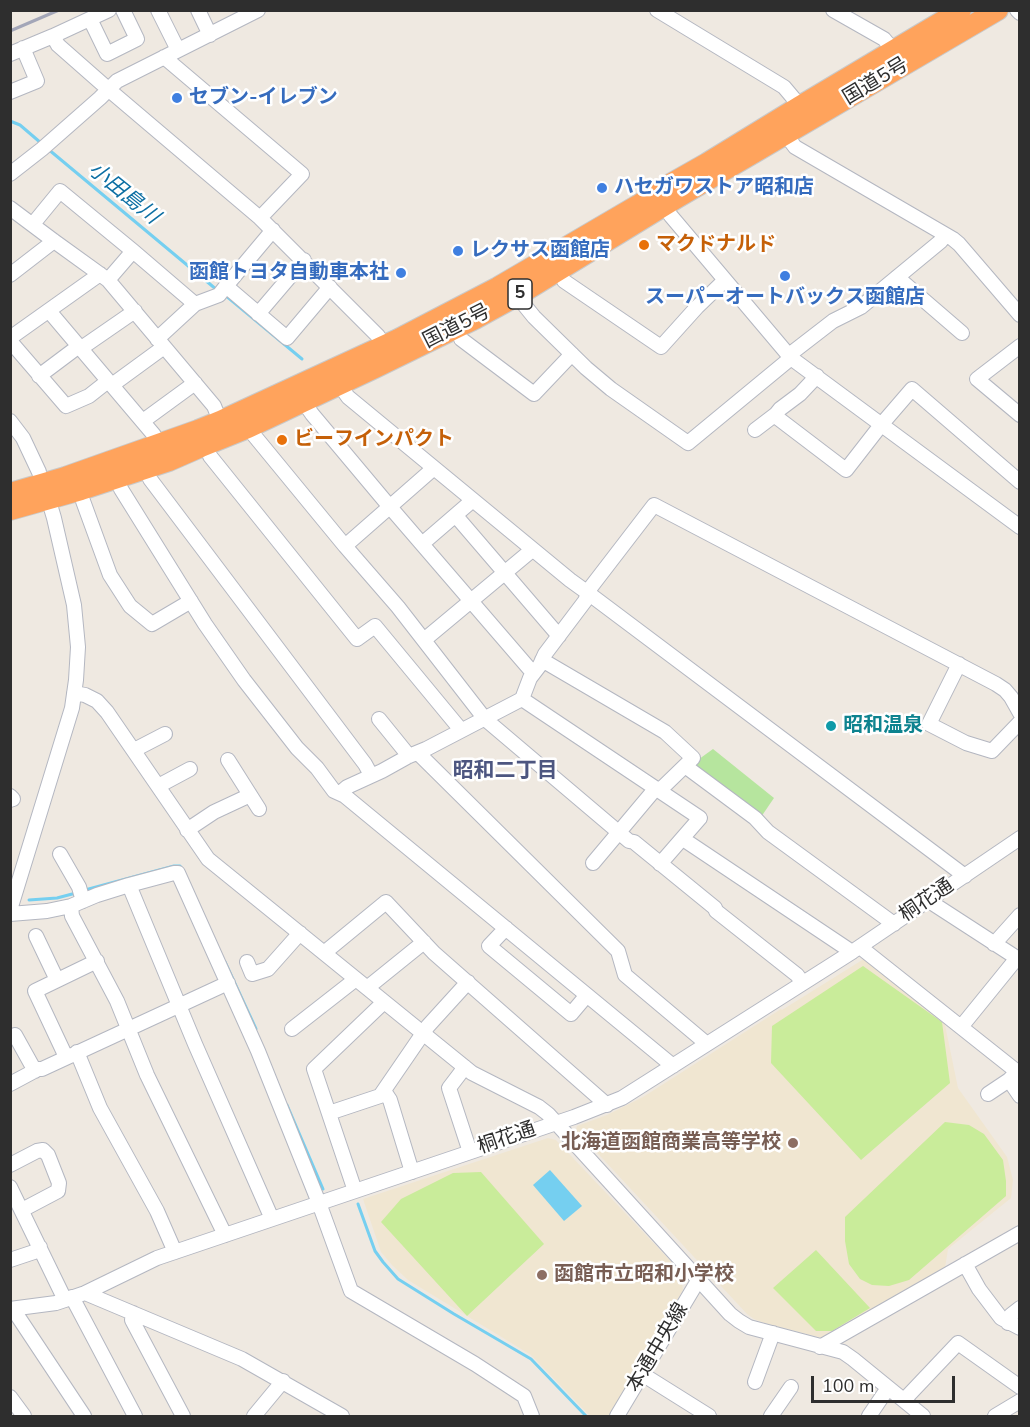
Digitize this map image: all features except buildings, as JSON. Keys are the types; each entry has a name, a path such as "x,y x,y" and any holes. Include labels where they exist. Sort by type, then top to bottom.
{"highway":[{"name":"国道5号","path":"389,352 498,287 786,135 899,58 961,10"},
{"name":"国道5号","path":"10,493 44,485 161,444 334,378 517,296 800,106 998,10"},
{"name":"国道5号","path":"10,510 44,485 116,478 169,460 248,428 303,401 334,378"}],"street":[{"path":"10,92 37,81 17,51 109,10"},
{"path":"90,19 107,54 137,39 123,10"},
{"path":"158,10 178,50"},
{"path":"198,10 210,35"},
{"path":"10,174 45,147 117,81 258,10"},
{"path":"657,10 784,87 800,106"},
{"path":"833,10 884,39 899,58"},
{"path":"53,36 58,45 273,230 378,336 389,352"},
{"path":"165,57 302,174 260,218"},
{"path":"786,135 795,147 959,244 1018,310"},
{"path":"33,224 60,191 195,304"},
{"path":"659,200 790,357 1020,527"},
{"path":"11,210 104,277 214,406 220,421"},
{"path":"133,251 104,277 49,311 10,339 66,406 110,383 161,343 195,304 219,295 273,230"},
{"path":"517,296 534,317 586,368 688,443 833,321 861,307 945,236"},
{"path":"10,275 54,241"},
{"path":"258,314 304,261"},
{"path":"897,277 962,333"},
{"path":"564,280 661,347 725,280"},
{"path":"226,286 287,338 330,288"},
{"path":"49,311 154,435"},
{"path":"39,376 135,311"},
{"path":"461,339 534,394 572,354"},
{"path":"1020,345 977,379 1020,415"},
{"path":"754,430 800,394 817,376"},
{"path":"334,378 348,397 570,580 965,876"},
{"path":"143,421 195,383"},
{"path":"776,414 779,419 846,470 912,389 1020,482"},
{"path":"303,401 533,674"},
{"path":"10,421 23,438 44,485 74,605 78,646 72,708 10,912 47,911 78,898 178,873 258,1051 351,1290 524,1396 532,1416"},
{"path":"248,428 398,607 485,718 629,841 634,842 715,908 797,975 803,983"},
{"path":"210,456 357,639 375,626 460,730"},
{"path":"345,546 434,468"},
{"path":"116,478 205,624 244,680 334,791 345,796 672,1066"},
{"path":"150,479 371,775"},
{"path":"422,544 473,500"},
{"path":"84,501 110,575 130,606 152,624 191,601"},
{"path":"340,794 347,787 522,699 530,678 545,654 585,601 591,587 654,505 1005,690 1020,713"},
{"path":"456,516 558,636"},
{"path":"424,640 532,550"},
{"path":"542,660 665,732 693,758 658,789 593,863"},
{"path":"959,664 928,724 966,742 992,751 1020,722"},
{"path":"74,693 97,701 107,712 208,859 472,1073 539,1107 548,1114 730,1314 748,1327 843,1352 923,1416"},
{"path":"522,699 700,818 660,864"},
{"path":"379,719 618,951 625,975 707,1044"},
{"path":"138,748 165,734"},
{"path":"228,760 259,809"},
{"path":"685,766 755,818 768,832 894,924"},
{"path":"162,784 190,770"},
{"path":"187,830 249,793"},
{"path":"10,796 13,799 10,800"},
{"name":"桐花通","path":"12,1309 56,1303 74,1297 175,1252 622,1098 856,950 1020,838"},
{"path":"683,839 856,950 961,1027 1015,1075 1020,1096"},
{"path":"60,854 78,898 72,916 117,1001 147,1075 225,1235"},
{"path":"129,885 272,1220"},
{"path":"929,901 1018,959 961,1027"},
{"path":"324,952 386,902 434,953 607,1105"},
{"path":"994,944 1020,915"},
{"path":"506,928 489,946 571,1014 587,995"},
{"path":"247,962 252,974 268,969 300,933"},
{"path":"36,936 57,980"},
{"path":"292,1029 424,942"},
{"path":"97,961 35,991 72,1054 157,1211 175,1252"},
{"path":"329,1113 380,1096 428,1026 468,982"},
{"path":"10,1084 228,983"},
{"path":"355,1191 314,1069 384,1002"},
{"path":"15,1035 35,1071"},
{"path":"465,1067 449,1088 470,1152"},
{"path":"988,1094 1015,1075"},
{"path":"384,1091 390,1100 412,1172"},
{"path":"10,1165 43,1150 48,1155 59,1183 58,1191 22,1210"},
{"path":"11,1188 40,1247 74,1297 135,1416"},
{"path":"820,1347 1020,1233"},
{"path":"10,1260 34,1252 40,1247"},
{"path":"965,1264 1001,1318 1014,1326"},
{"name":"本通中央線","path":"618,1416 699,1279"},
{"path":"74,1297 133,1313 242,1359 283,1382 324,1412 342,1416"},
{"path":"1014,1326 1011,1315 1020,1308"},
{"path":"12,1309 84,1416"},
{"path":"133,1313 132,1320 183,1416"},
{"path":"755,1382 772,1333"},
{"path":"904,1400 958,1343 1020,1387"},
{"path":"642,1374 709,1416"},
{"path":"254,1416 283,1382"},
{"path":"771,1416 791,1387"},
{"path":"869,1416 888,1388"},
{"path":"10,1397 24,1416"},
{"path":"995,1416 1020,1401"}],"shaded area":[{"name":"北海道函館商業高等学校","path":"867,957 944,1020 958,1088 1007,1157 1013,1180 1011,1198 948,1249 945,1268 823,1338 764,1323 747,1314 576,1130 577,1126 607,1115 643,1097"},
{"name":"函館市立昭和小学校","path":"548,1138 556,1140 680,1271 683,1290 609,1416 590,1416 531,1355 408,1280 381,1252 363,1199"}],"green space":[{"path":"713,749 774,798 761,817 696,767 695,762"},
{"path":"863,966 942,1022 950,1083 861,1160 771,1063 772,1026"},
{"path":"945,1122 969,1125 984,1134 1003,1160 1006,1196 909,1280 889,1286 872,1285 860,1279 849,1264 845,1241 845,1217"},
{"path":"481,1172 544,1244 467,1316 381,1222 401,1199 453,1173"},
{"path":"816,1250 870,1308 832,1331 816,1331 773,1288"}],"water":[{"path":"550,1170 582,1206 564,1221 533,1185"}],"waterway":[{"name":"小田島川","path":"10,121 20,125 41,143"},
{"name":"小田島川","path":"48,149 217,290"},
{"name":"小田島川","path":"225,295 302,359"},
{"path":"85,890 174,866 180,866 182,869"},
{"path":"29,900 57,898 76,893"},
{"path":"225,962 256,1029"},
{"path":"287,1105 323,1189"},
{"path":"358,1204 375,1251 398,1279 531,1359 586,1416"}],"railway":[{"path":"10,31 59,10"}],"place":[{"name":"セブン-イレブン","path":"177,98"},
{"name":"ハセガワストア昭和店","path":"602,188"},
{"name":"マクドナルド","path":"644,245"},
{"name":"レクサス函館店","path":"458,251"},
{"name":"函館トヨタ自動車本社","path":"401,273"},
{"name":"スーパーオートバックス函館店","path":"785,276"},
{"name":"ビーフインパクト","path":"282,440"},
{"name":"昭和温泉","path":"831,726"},
{"name":"北海道函館商業高等学校","path":"793,1143"},
{"name":"函館市立昭和小学校","path":"542,1275"}],"district":[{"name":"昭和二丁目","path":"505,772"}]}
